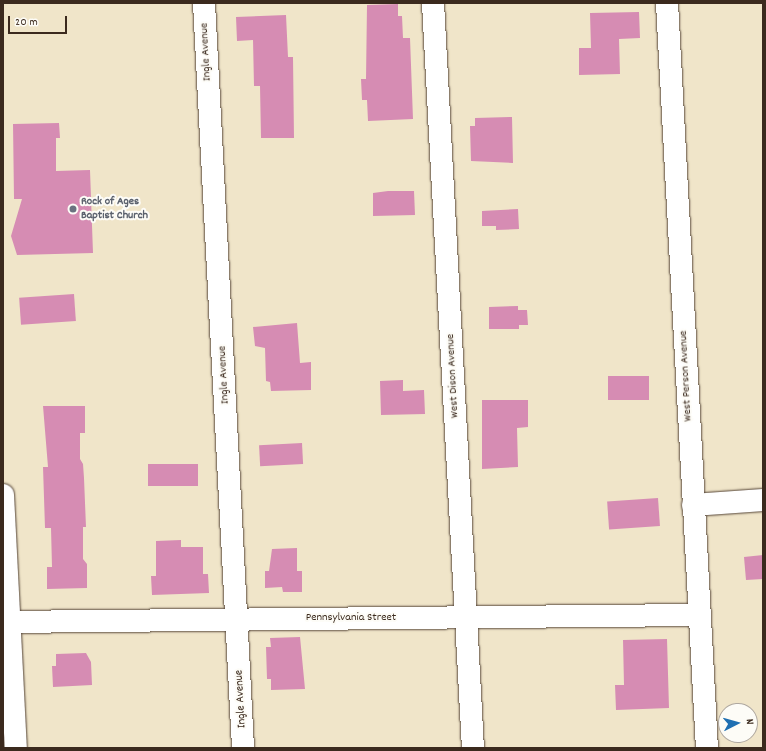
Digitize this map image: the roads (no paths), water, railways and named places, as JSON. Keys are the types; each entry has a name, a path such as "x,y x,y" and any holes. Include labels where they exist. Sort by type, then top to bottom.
{"street":[{"name":"Ingle Avenue","path":"204,3 243,748"},
{"name":"West Dison Avenue","path":"433,3 473,748"},
{"name":"West Person Avenue","path":"667,3 707,748"},
{"path":"3,495 6,622 16,748"},
{"path":"693,505 763,500"},
{"name":"Pennsylvania Street","path":"6,622 700,615"}],"place":[{"name":"Rock of Ages Baptist Church","path":"73,209"}]}
